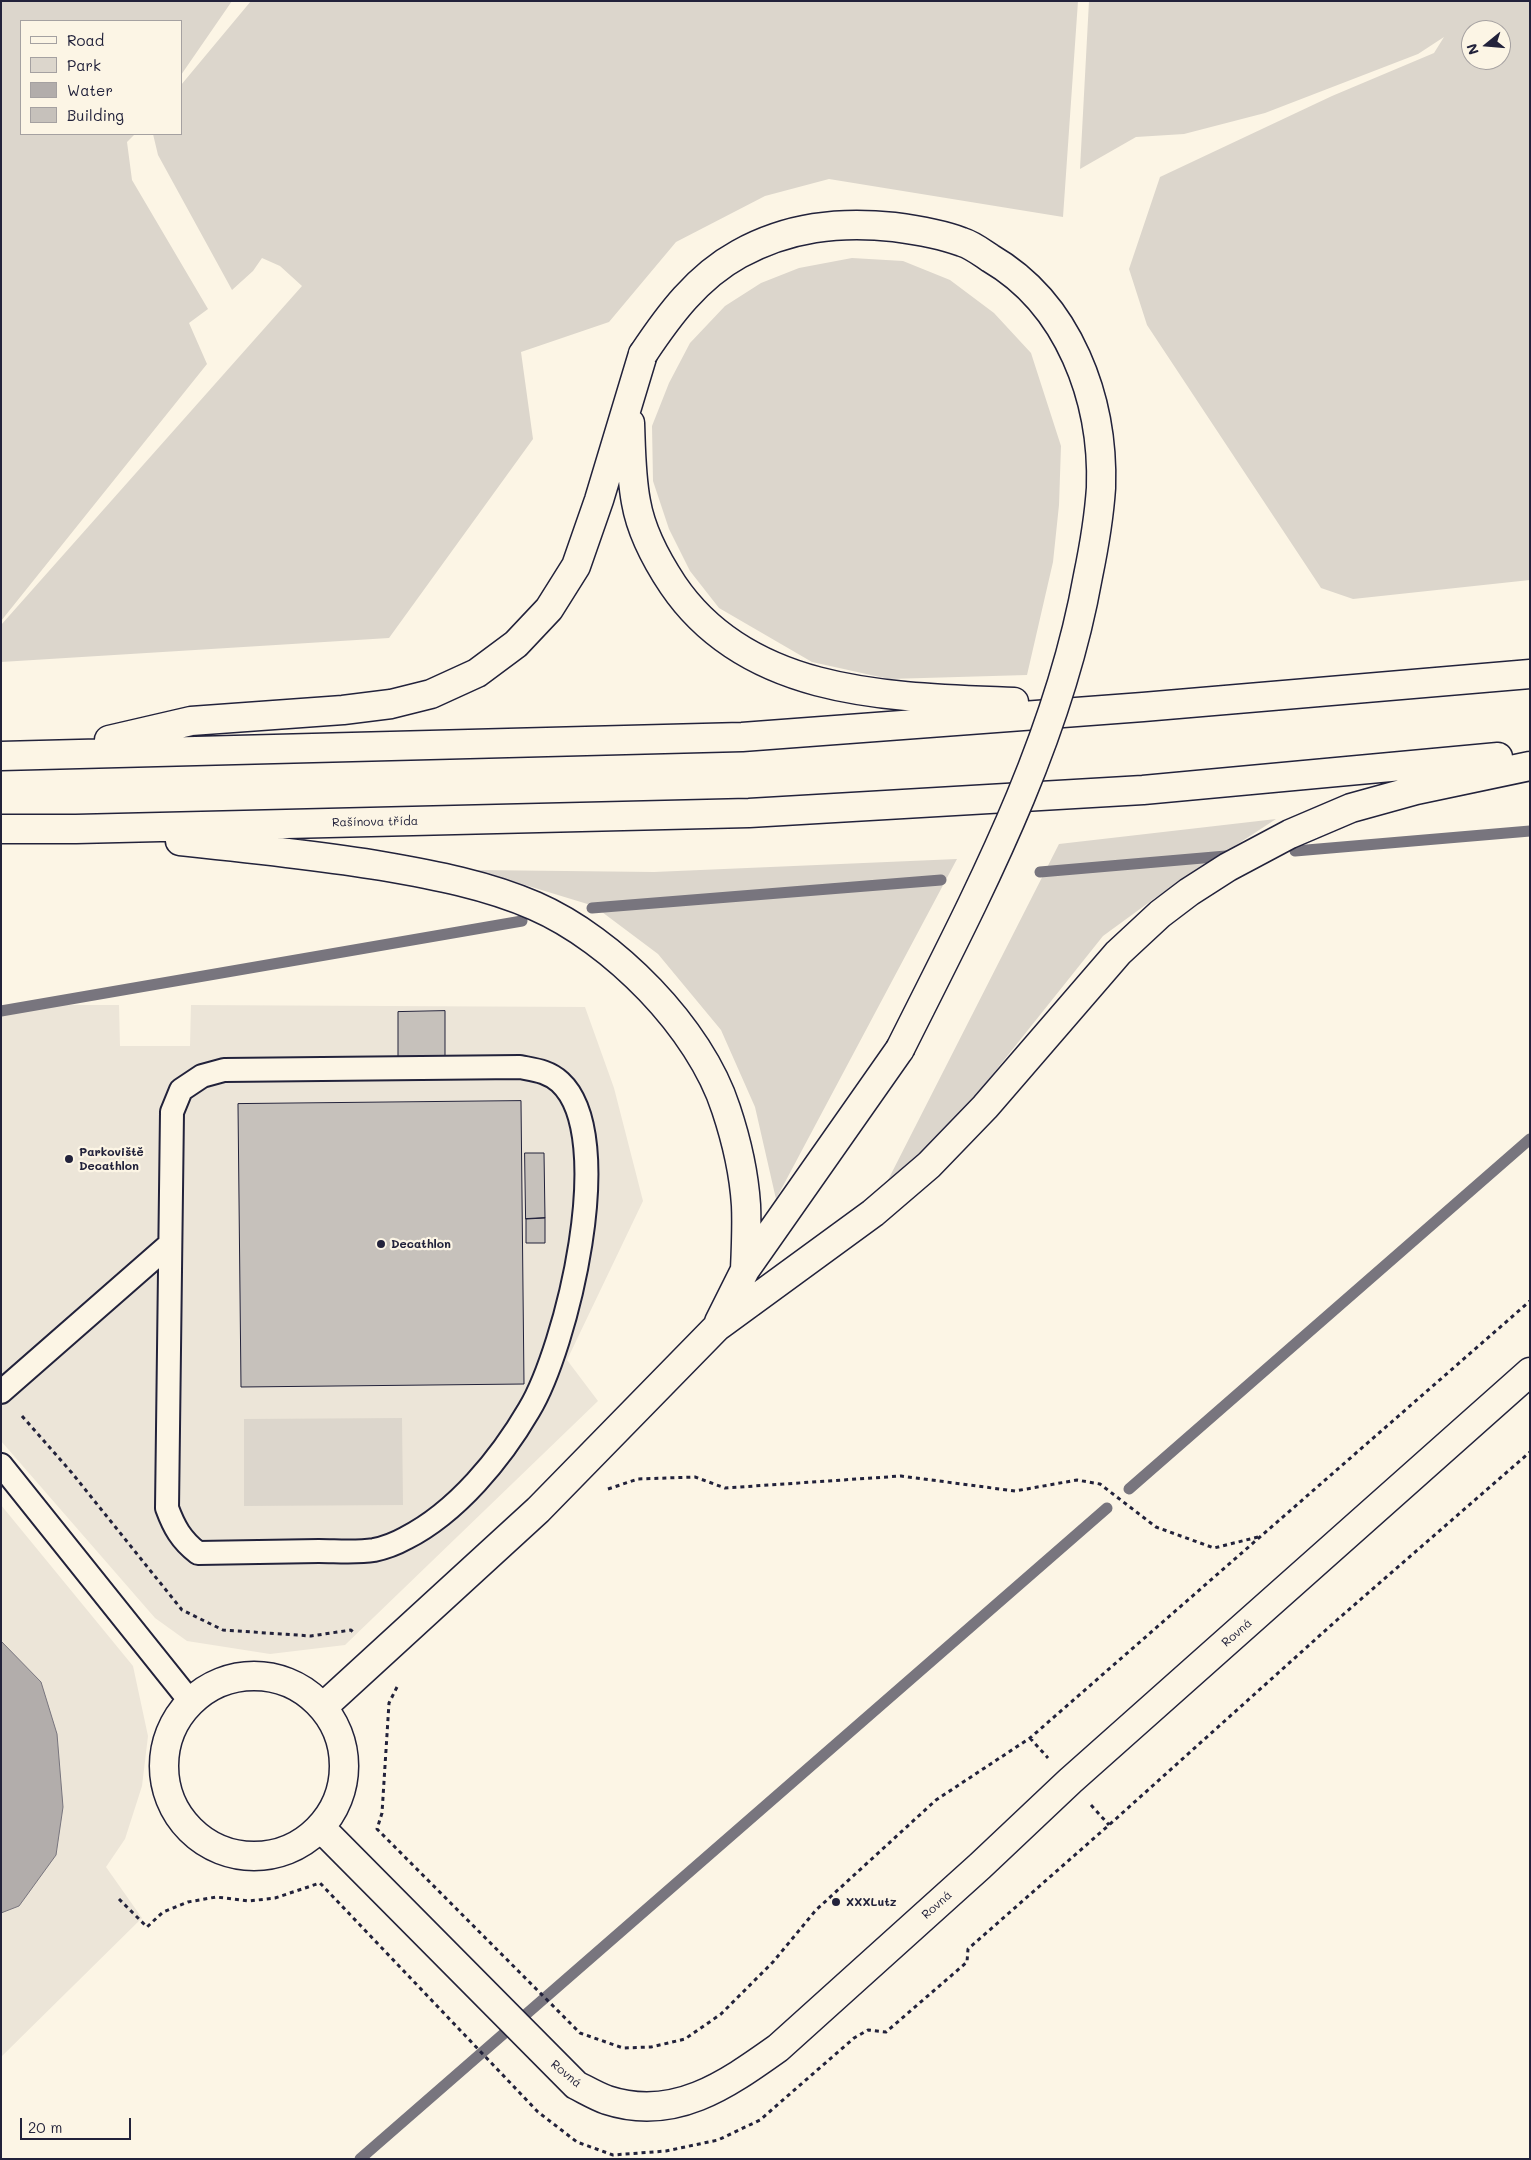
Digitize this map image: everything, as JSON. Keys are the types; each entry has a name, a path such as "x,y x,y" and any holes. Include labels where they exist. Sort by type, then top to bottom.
{"main road":[{"path":"52,753 192,721 343,710 391,704 431,694 477,672 516,644 549,609 576,566 643,354 668,316 700,282 737,255 780,235 824,226 870,224 917,230 964,242 1003,265 1034,291 1061,326 1084,372 1098,429 1101,487 1094,547 1081,615 1064,681 1040,751 1007,832 900,1049 745,1270 717,1327"},
{"path":"629,402 631,471 636,504 647,536 662,569 685,602 714,630 744,652 777,668 826,684 875,694 1143,707"},
{"path":"1,756 52,753 742,737 1143,707 1530,674"},
{"name":"Rašínova třída","path":"1,829 76,829 749,813 1143,790 1530,754"},
{"path":"323,1707 538,1510 717,1327 873,1213 929,1165 986,1107 1118,953 1160,914 1189,892 1228,867 1290,834 1351,808 1416,790 1530,766"},
{"path":"76,829 334,858 426,873 484,888 536,906 584,933 634,974 665,1006 702,1057 726,1108 738,1158 746,1204 745,1270"},
{"name":"Rovná","path":"321,1828 490,1997 534,2044 576,2084 606,2100 636,2107 660,2107 687,2100 716,2088 778,2048 980,1866 1070,1781 1530,1372"},
{"path":"243,1676 253,1676 273,1677 301,1688 323,1707 337,1729 344,1755 344,1781 336,1806 321,1828 300,1845 275,1855 248,1857 222,1852 198,1838 178,1815 165,1787 164,1756 173,1726 190,1702 215,1684 243,1676"}],"lane":[{"path":"1,1392 170,1244 172,1112 181,1090 202,1076 224,1070 520,1067 546,1072 561,1082 577,1106 583,1137 586,1172 581,1247 569,1304 553,1355 530,1409 484,1474 428,1526 404,1539 374,1550 198,1553 187,1545 175,1530 168,1508 170,1244"},
{"path":"1,1465 190,1702"}],"path":[{"path":"20,1415 72,1473 182,1610 223,1630 311,1636 352,1630 400,1682 389,1703 382,1814 377,1829 580,2033 623,2048 651,2047 685,2039 721,2014 773,1962 816,1910 936,1800 1030,1738 1530,1301"},
{"path":"1337,1620 1530,1452"},
{"path":"602,1490 638,1479 695,1477 725,1488 901,1476 1016,1491 1077,1480 1100,1484 1156,1527 1214,1548 1259,1537"},
{"path":"1030,1738 1045,1754"},
{"path":"1089,1802 1109,1825"},
{"path":"120,1899 147,1927 163,1912 188,1902 216,1897 249,1901 276,1898 320,1883 499,2071"}],"shaded area":[{"path":"1,1005 119,1005 120,1046 190,1046 191,1005 585,1007 614,1088 643,1201 567,1360 598,1401 345,1645 270,1654 187,1641 155,1618 1,1441"},
{"path":"1,1505 133,1666 148,1736 142,1786 125,1839 106,1867 142,1918 1,2057"}],"green space":[{"path":"1,1 232,1 182,74 182,20 20,20 20,135 134,135 127,142 132,180 208,309 189,323 207,364 1,621"},
{"path":"251,1 1078,1 1063,217 829,179 765,196 676,242 609,322 521,352 533,439 389,638 1,662 1,625 302,286 280,266 262,258 253,271 232,290 158,155 153,135 182,135 182,84"},
{"path":"1089,1 1530,1 1530,580 1353,599 1321,588 1147,325 1129,269 1160,177 1332,96 1434,53 1444,37 1418,54 1265,113 1184,134 1136,137 1080,169"},
{"path":"852,258 903,261 950,280 994,313 1031,353 1061,446 1059,505 1053,562 1027,675 889,679 812,662 719,608 690,571 669,529 653,481 652,426 669,383 690,343 725,306 761,283 799,268"},
{"path":"1276,819 1155,898 1103,936 945,1134 886,1184 1059,844"},
{"path":"957,859 776,1199 755,1107 721,1030 658,954 594,906 476,870 654,872"},
{"path":"402,1418 403,1505 244,1506 244,1419"}],"water":[{"path":"1,1641 41,1682 57,1734 63,1807 56,1855 19,1906 1,1913"}],"building":[{"path":"445,1011 445,1059 398,1060 398,1012"},
{"name":"Decathlon","path":"521,1101 524,1384 241,1387 238,1104"},
{"path":"525,1153 544,1153 545,1218 526,1219"},
{"path":"545,1218 545,1243 526,1243 526,1219"}],"waterway":[{"path":"1295,851 1530,831"},
{"path":"1040,872 1226,856"},
{"path":"592,908 941,880"},
{"path":"1,1011 522,921"},
{"path":"1129,1489 1530,1139"},
{"path":"360,2159 1107,1508"}],"place":[{"name":"Parkoviště Decathlon","path":"69,1159"},
{"name":"Decathlon","path":"381,1244"},
{"name":"XXXLutz","path":"836,1902"}]}
